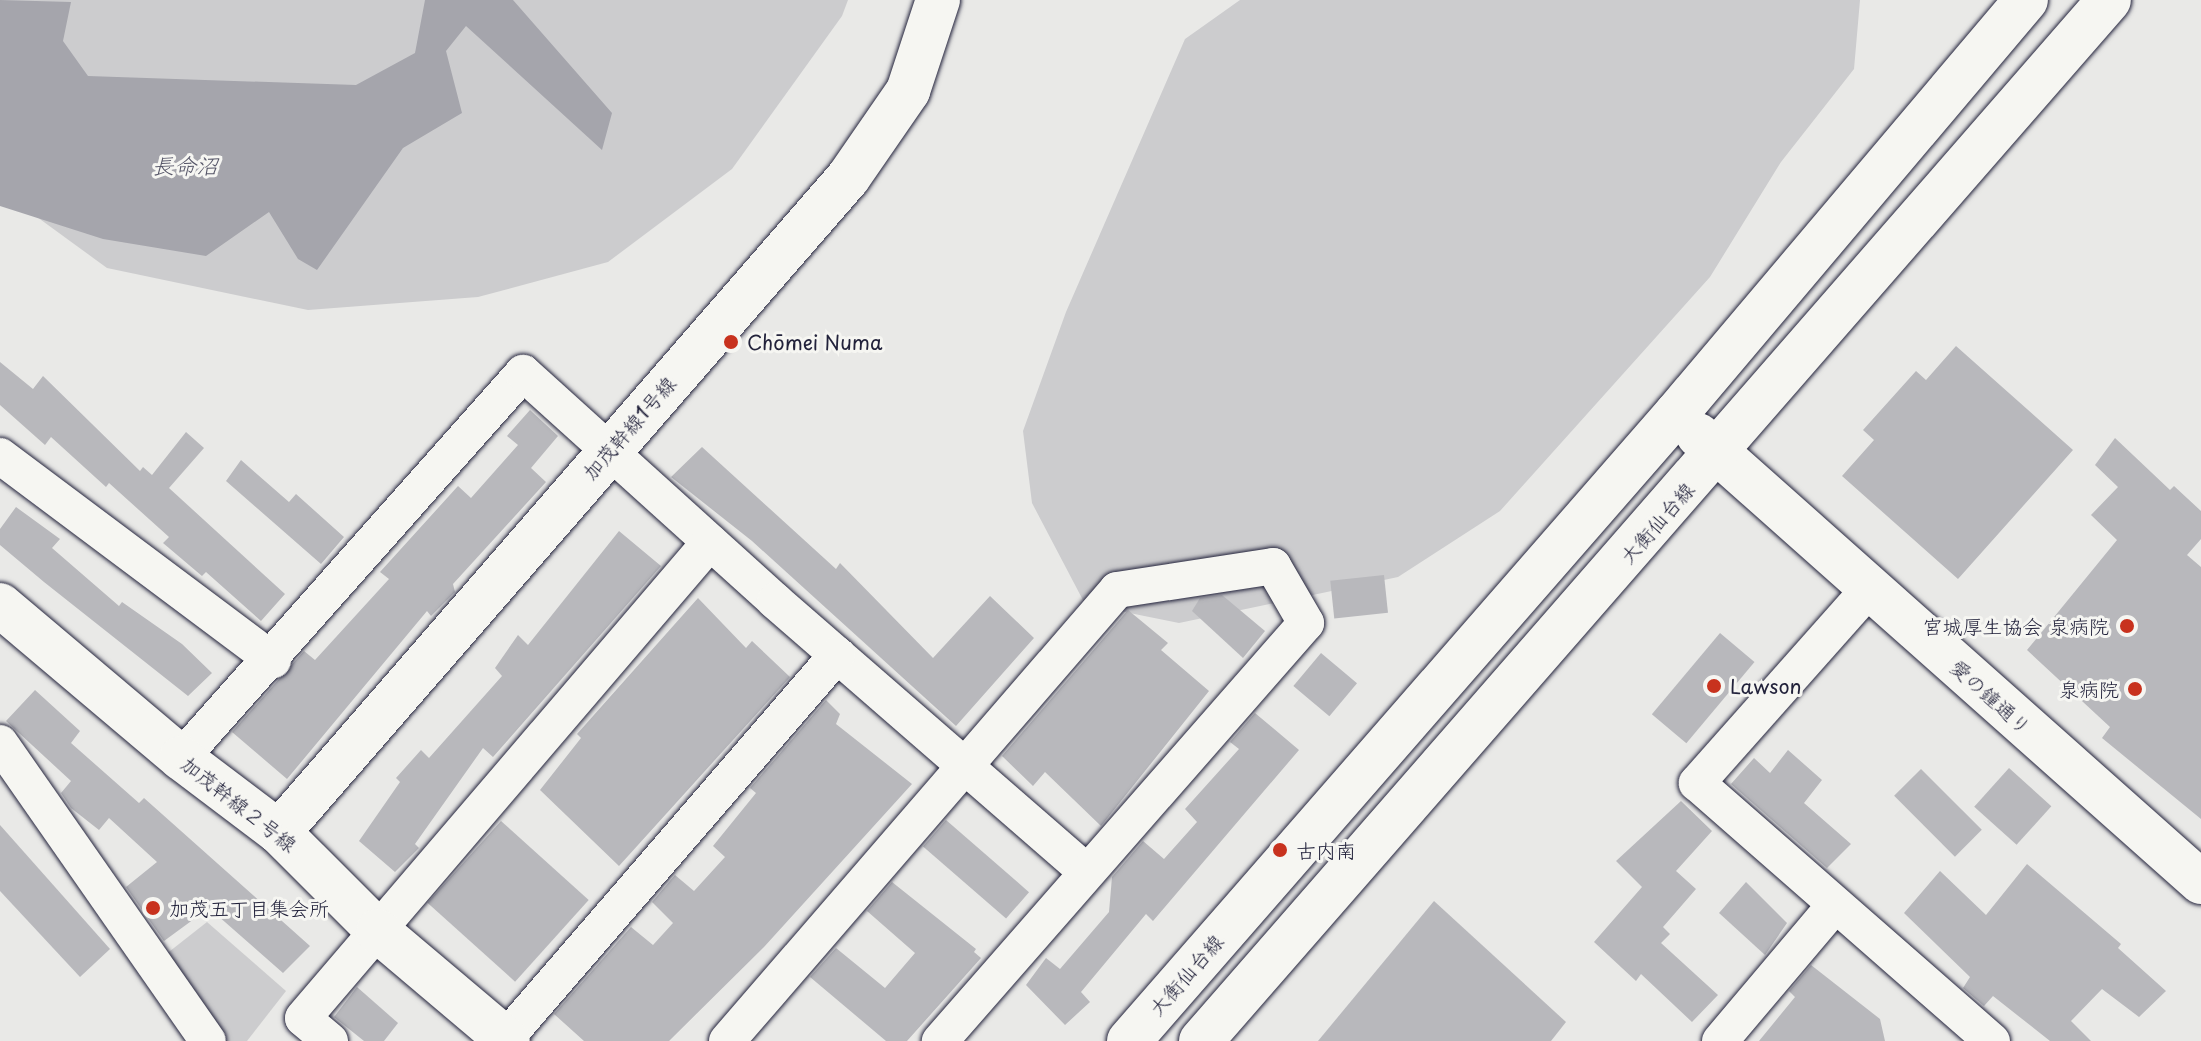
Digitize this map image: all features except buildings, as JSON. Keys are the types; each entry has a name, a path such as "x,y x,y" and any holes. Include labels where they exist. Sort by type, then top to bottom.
{"main road":[{"name":"加茂幹線1号線","path":"279,832 871,147 908,91 938,0"},
{"name":"大衡仙台線","path":"1129,1041 1676,414 2026,0"},
{"name":"大衡仙台線","path":"1201,1041 1718,453 2109,0"},
{"name":"愛の鐘通り","path":"1676,414 2201,882"},
{"name":"加茂幹線２号線","path":"0,605 181,758 279,832 378,931 506,1040"}],"street":[{"path":"181,758 273,660 523,373 837,655 1086,871"},
{"path":"0,456 273,660"},
{"path":"330,1041 303,1018 710,542"},
{"path":"727,1041 1117,590 1273,566 1306,623 940,1041"},
{"path":"1870,588 1697,783 1992,1041"},
{"path":"506,1040 837,655"},
{"path":"0,743 208,1041"},
{"path":"1720,1041 1834,906"}],"shaded area":[{"path":"0,0 848,0 842,16 732,169 608,262 478,297 308,310 107,268 0,190"},
{"path":"1240,0 1860,0 1854,69 1781,162 1710,277 1500,511 1398,577 1179,623 1085,604 1032,503 1023,431 1066,312 1185,39"},
{"path":"207,922 286,991 247,1041 225,1041 165,955"}],"water":[{"name":"長命沼","path":"0,0 71,2 63,41 88,76 356,85 415,53 425,0 513,0 612,113 602,150 466,26 446,51 462,113 403,148 317,270 298,259 269,212 206,256 103,239 0,206"}],"place":[{"name":"Chōmei Numa","path":"731,342"},
{"name":"宮城厚生協会 泉病院","path":"2127,626"},
{"name":"Lawson","path":"1714,686"},
{"name":"泉病院","path":"2135,689"},
{"name":"古内南","path":"1280,850"},
{"name":"加茂五丁目集会所","path":"153,908"}]}
